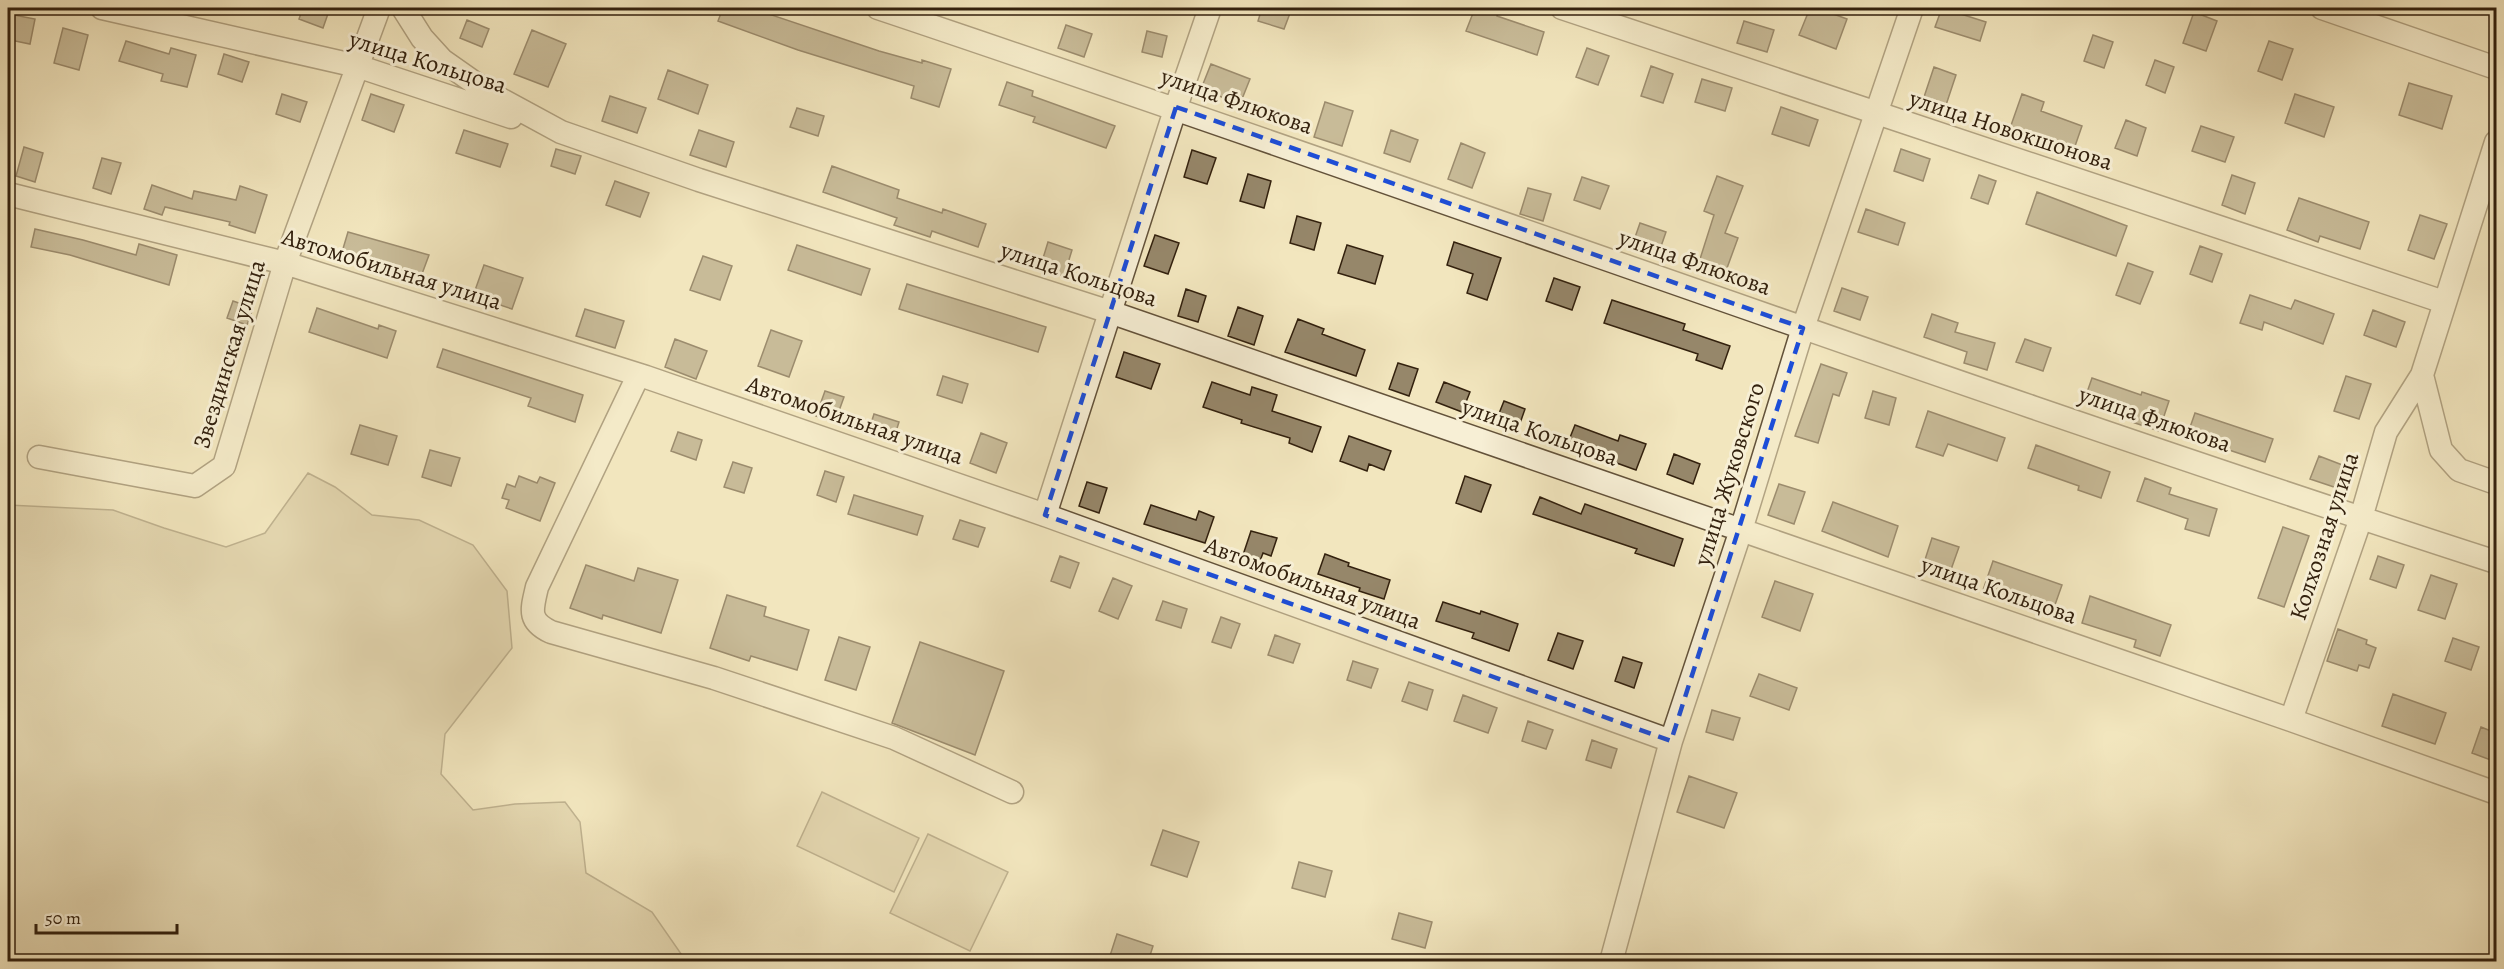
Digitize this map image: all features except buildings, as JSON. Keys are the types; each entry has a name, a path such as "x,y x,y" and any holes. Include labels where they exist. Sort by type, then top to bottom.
{"street":[{"name":"улица Кольцова","path":"102,8 357,66 1110,312 2496,793"},
{"name":"Звездинская улица","path":"39,457 195,486 224,466 285,263 379,8"},
{"name":"улица Кольцова","path":"403,8 422,38 442,60 489,93 561,132"},
{"name":"улица Флюкова","path":"878,8 1176,108 1803,328 2496,562"},
{"path":"1046,515 1210,8"},
{"name":"улица Новокшонова","path":"1562,8 2444,302"},
{"name":"улица Жуковского","path":"1611,962 1671,741 1741,530 1803,328 1912,8"},
{"path":"2322,8 2496,68"},
{"name":"Колхозная улица","path":"2291,720 2361,518 2386,432 2422,375 2496,142"},
{"name":"Автомобильная улица","path":"8,194 285,263 638,376 1046,515 1671,741"},
{"path":"2422,375 2441,450 2458,470 2496,483"},
{"path":"638,376 537,587 533,605 533,617 537,624 550,632 714,678 894,738 1012,792"}],"highlighted area":[{"path":"1176,107 1803,328 1671,741 1045,515"}],"shaded area":[{"path":"308,473 335,487 372,515 419,520 473,545 507,591 512,648 445,734 441,774 473,810 515,804 565,802 580,822 586,873 652,912 686,961 8,961 8,505 113,510 226,547 265,533"},
{"path":"822,792 919,838 894,892 797,846"},
{"path":"928,834 1008,872 970,951 890,913"}]}
